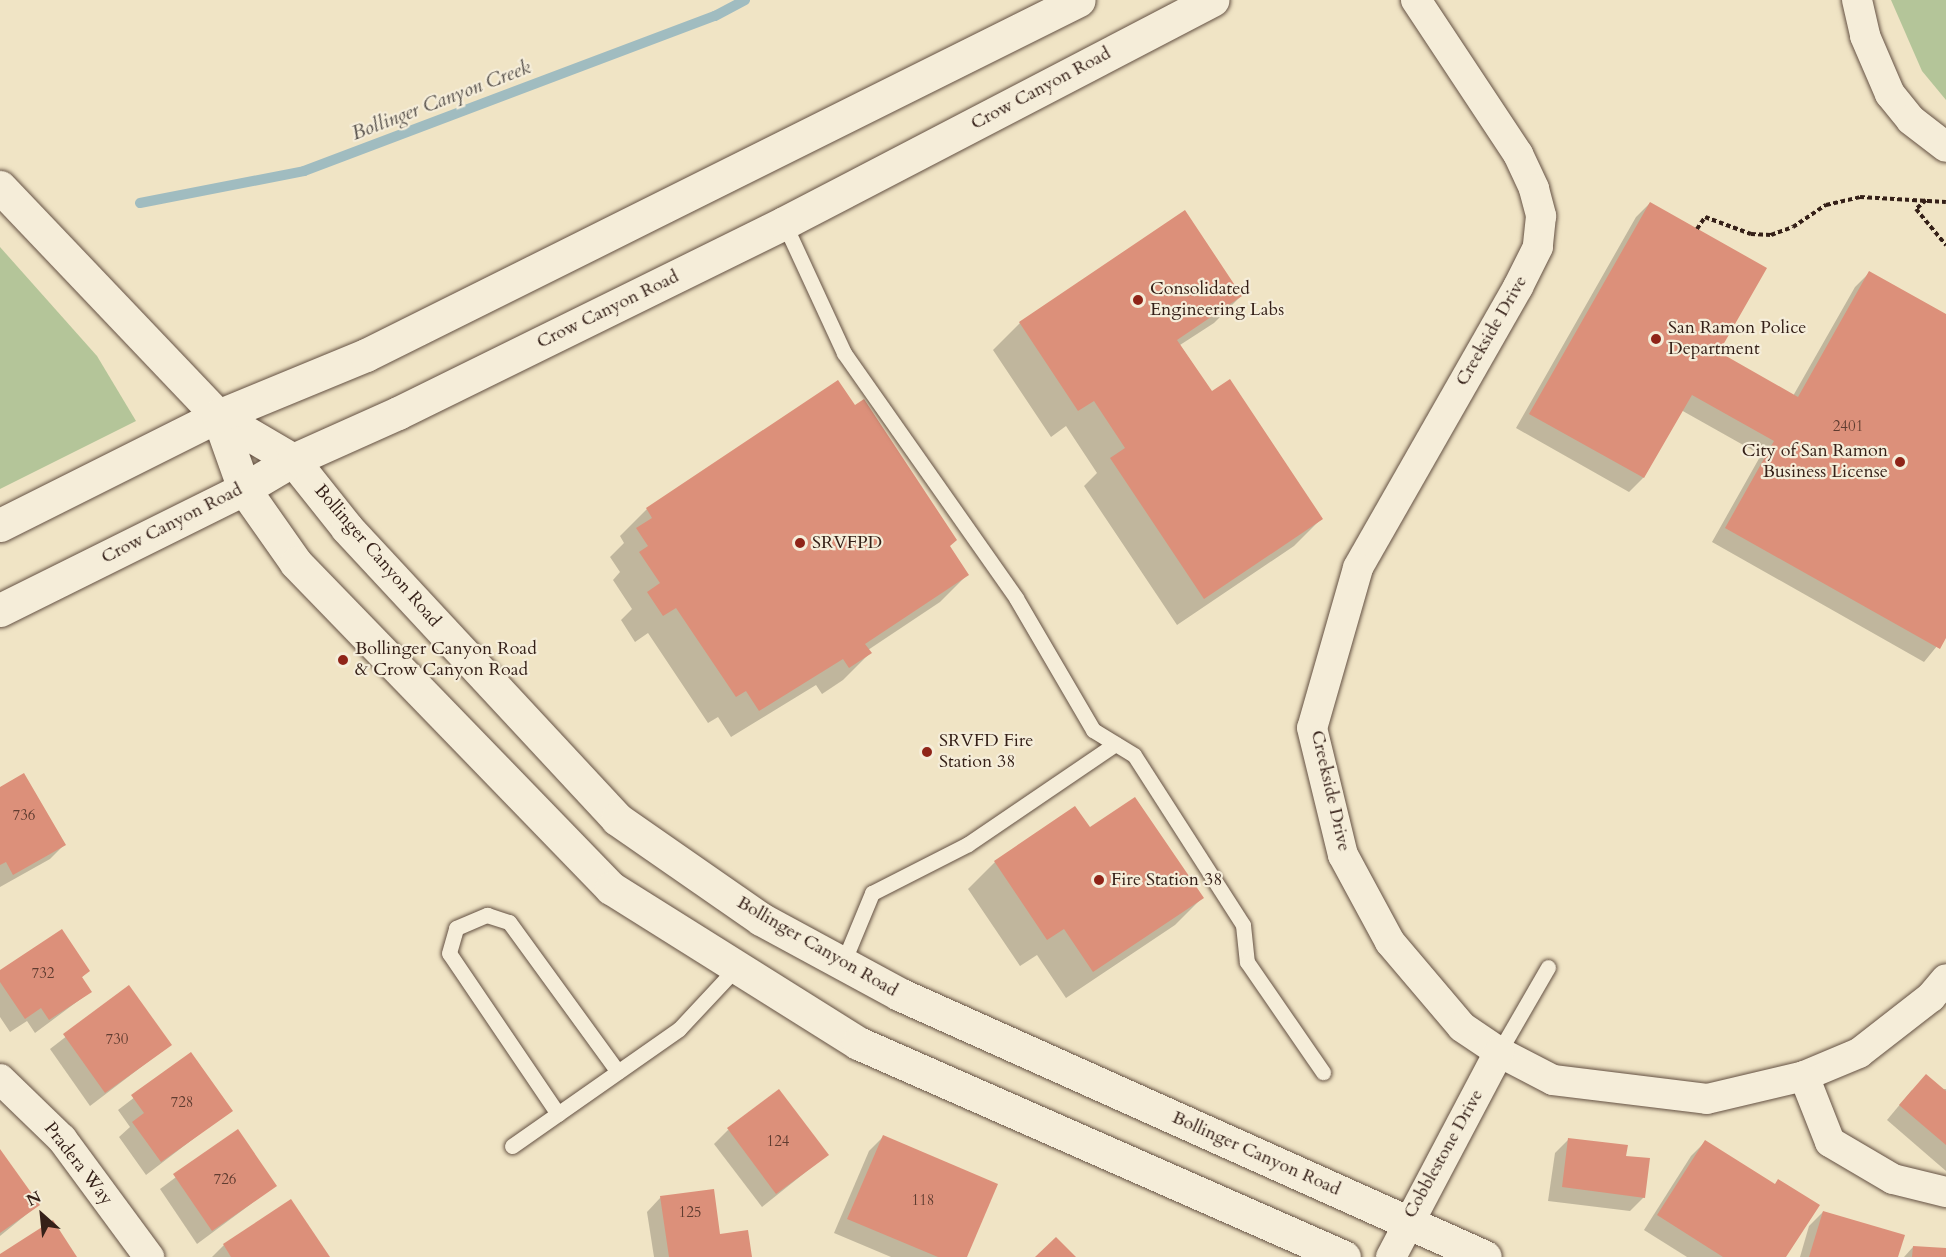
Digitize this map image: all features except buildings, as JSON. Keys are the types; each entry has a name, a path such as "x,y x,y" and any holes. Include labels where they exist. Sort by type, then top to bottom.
{"main road":[{"path":"0,525 218,416 366,355 1079,0"},
{"name":"Crow Canyon Road","path":"0,610 244,489 293,460 398,414 784,223 1212,0"},
{"name":"Bollinger Canyon Road","path":"0,186 218,416 293,460 347,528 617,819 761,919 899,994 1485,1257"},
{"name":"Bollinger Canyon Road","path":"218,416 244,489 296,563 611,888 858,1043 1344,1257"}],"street":[{"name":"Creekside Drive","path":"1416,0 1518,154 1534,189 1541,216 1538,247 1358,568 1312,728 1343,855 1390,942 1462,1027 1499,1052 1553,1080 1707,1099 1804,1076 1859,1053 1931,997 1946,979"},
{"path":"1857,0 1865,36 1890,93 1911,120 1946,147"},
{"name":"Cobblestone Drive","path":"1391,1257 1407,1222 1499,1052"},
{"path":"1804,1076 1830,1142 1893,1179 1946,1192"},
{"name":"Pradera Way","path":"0,1079 62,1139 149,1257"}],"lane":[{"path":"784,223 844,353 1016,598 1093,730 1134,755 1243,925 1247,962 1323,1072"},
{"path":"843,963 872,893 968,844 1115,744"},
{"path":"558,1114 449,953 456,928 487,915 509,922 618,1072"},
{"path":"512,1146 679,1029 737,967"},
{"path":"1499,1052 1548,967"}],"path":[{"path":"1697,229 1705,217 1751,234 1771,235 1792,227 1826,205 1847,198 1946,202"},
{"path":"1927,200 1916,209 1946,245"}],"green space":[{"path":"1891,0 1946,0 1946,100 1922,71"},
{"path":"0,247 97,356 136,421 0,489"}],"waterway":[{"name":"Bollinger Canyon Creek","path":"140,203 304,171 715,16 745,0"}],"place":[{"name":"Consolidated Engineering Labs","path":"1138,300"},
{"name":"San Ramon Police Department","path":"1656,339"},
{"name":"City of San Ramon Business License","path":"1900,462"},
{"name":"SRVFPD","path":"800,543"},
{"name":"Bollinger Canyon Road & Crow Canyon Road","path":"343,660"},
{"name":"SRVFD Fire Station 38","path":"927,752"},
{"name":"Fire Station 38","path":"1099,880"}]}
